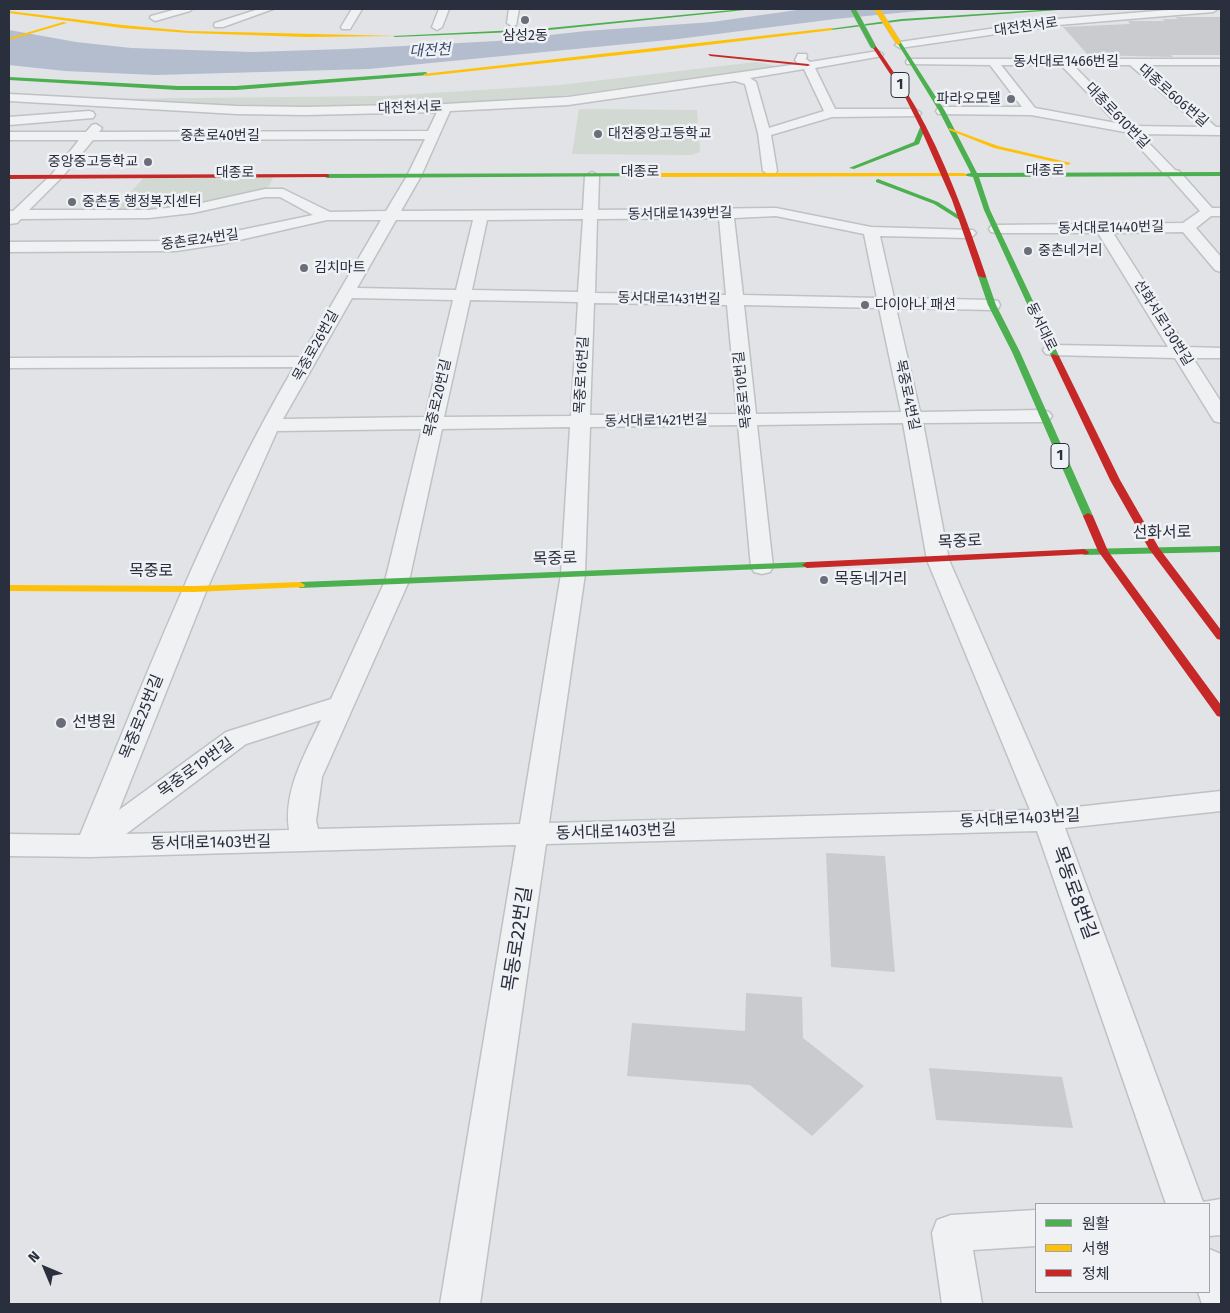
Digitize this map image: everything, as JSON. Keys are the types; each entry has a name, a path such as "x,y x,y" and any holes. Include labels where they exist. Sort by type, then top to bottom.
{"main road":[{"path":"151,18 219,25 436,26 547,21 583,14 673,9"},
{"path":"547,21 565,23 737,9"},
{"path":"9,12 144,28 305,36 444,35 576,28 753,9"},
{"name":"1","path":"853,9 875,50 900,85 924,126 965,226 992,305 1016,352 1042,416 1102,551 1221,713"},
{"name":"동서대로","path":"877,9 942,112 974,173 990,207 996,229 1012,266 1115,480 1154,549 1221,637"},
{"path":"9,96 46,94 117,96 376,79 657,50 902,20 1071,9"},
{"path":"9,40 74,20"},
{"path":"793,49 810,49"},
{"path":"657,50 808,65"},
{"path":"707,55 776,50"},
{"path":"9,79 114,86 236,88"},
{"path":"846,171 864,162 897,152 917,143 924,126"},
{"path":"951,129 996,147 1060,160 1096,171"},
{"name":"대종로","path":"415,174 592,176 846,171 944,173"},
{"name":"대종로","path":"974,173 1096,171 1221,172"},
{"name":"대종로","path":"9,173 56,175 771,173 817,175 1171,172"},
{"path":"1021,188 1048,179 1112,174"},
{"name":"대종로","path":"9,178 56,175"},
{"path":"817,175 878,181 936,202 965,226"},
{"name":"선화서로","path":"1102,551 1221,549"},
{"name":"목중로","path":"9,588 194,589 938,560 1102,551"}],"street":[{"path":"151,18 187,9"},
{"path":"219,25 268,9"},
{"path":"346,27 357,9"},
{"path":"436,26 444,9"},
{"path":"512,23 514,9"},
{"name":"대전천서로","path":"899,44 1115,16 1213,9"},
{"path":"932,29 978,24 1028,26"},
{"path":"861,41 906,33"},
{"path":"810,49 800,60 808,65 831,113"},
{"name":"대전천서로","path":"9,96 116,103 306,111 445,108 568,101 736,77 808,65 875,50"},
{"name":"동서대로1466번길","path":"911,62 1221,62"},
{"path":"993,62 1031,111"},
{"name":"대종로610번길","path":"1064,62 1171,172 1215,212"},
{"name":"대종로606번길","path":"1133,62 1217,131"},
{"path":"736,77 750,82 764,133 775,202"},
{"path":"12,218 56,175 116,103"},
{"name":"목중로26번길","path":"194,589 270,425 415,174 445,108"},
{"path":"942,112 1031,111 1132,130 1217,131"},
{"path":"764,133 831,113 915,113"},
{"path":"9,121 105,117"},
{"name":"중촌로40번길","path":"9,136 432,135"},
{"name":"목중로16번길","path":"573,574 592,176"},
{"path":"12,218 149,214 193,209 265,193 283,193 328,216"},
{"name":"동서대로1439번길","path":"390,215 726,214 775,202 871,231 965,226"},
{"name":"동서대로1440번길","path":"996,229 1187,227 1215,212"},
{"name":"목중로10번길","path":"726,214 762,567"},
{"name":"중촌로24번길","path":"9,247 176,246 222,239 328,216 390,215"},
{"name":"목중로20번길","path":"397,581 481,215"},
{"path":"1187,227 1221,267"},
{"name":"선화서로130번길","path":"1104,229 1221,417"},
{"name":"목중로4번길","path":"871,231 912,418 938,560"},
{"name":"동서대로1431번길","path":"346,293 992,305"},
{"path":"1052,350 1221,353"},
{"path":"9,363 308,362"},
{"name":"동서대로1421번길","path":"270,425 1042,416"},
{"name":"목동로8번길","path":"938,560 1048,820 1185,1203"},
{"name":"목동로22번길","path":"460,1304 573,574"},
{"path":"304,840 302,821 308,777 397,581"},
{"name":"목중로25번길","path":"90,846 194,589"},
{"name":"목중로19번길","path":"90,846 236,738 342,704"},
{"name":"동서대로1403번길","path":"9,845 90,846 1048,820 1221,801"},
{"path":"962,1304 951,1233 1035,1228"},
{"path":"1210,1271 1221,1301"}],"shaded area":[{"path":"756,62 777,66 554,97 427,105 295,108 97,99 385,96 560,85"},
{"path":"579,109 697,110 700,152 691,155 572,154"},
{"path":"275,174 265,193 193,209 111,214 146,175"}],"water":[{"name":"대전천","path":"804,9 940,9 835,19 678,39 369,69 155,75 65,71 9,65 9,30 76,42 131,48 252,52 497,41 586,31 712,22"}],"building":[{"path":"1175,17 1221,17 1221,55 1171,55 1173,57 1171,57 1088,55 1063,27 1130,24 1128,21 1178,19"},
{"path":"826,853 885,856 895,972 831,967"},
{"path":"746,993 802,997 803,1038 864,1086 812,1136 750,1085 627,1076 632,1023 745,1031"},
{"path":"929,1068 1062,1077 1073,1128 936,1120"}],"traffic: fast":[{"path":"395,36 539,30 753,9"},
{"path":"853,9 873,46"},
{"path":"831,29 902,20 1071,9"},
{"path":"898,42 942,111 975,175 987,210 1055,356"},
{"path":"9,79 178,88 236,88 426,74"},
{"path":"852,168 917,143 923,126"},
{"path":"964,175 1221,174"},
{"path":"327,176 661,175"},
{"path":"878,181 936,203 963,220"},
{"path":"982,276 992,305 1016,352 1088,516"},
{"path":"1084,552 1221,549"},
{"path":"300,585 807,565"}],"traffic: slow":[{"path":"877,9 898,42"},
{"path":"9,12 189,32 395,36"},
{"path":"9,39 65,23"},
{"path":"426,74 657,50 831,29"},
{"path":"951,129 996,147 1068,163"},
{"path":"661,175 964,175"},
{"path":"9,588 195,589 300,585"}],"traffic: jam":[{"path":"873,46 918,116 955,200 982,276"},
{"path":"710,55 808,65"},
{"path":"9,177 327,176"},
{"path":"1055,356 1115,480 1154,549 1221,637"},
{"path":"1088,516 1103,551 1221,713"},
{"path":"807,565 1084,552"}],"place":[{"name":"삼성2동","path":"525,20"},
{"name":"파라오모텔","path":"1011,99"},
{"name":"대전중앙고등학교","path":"598,134"},
{"name":"중앙중고등학교","path":"148,162"},
{"name":"중촌동 행정복지센터","path":"72,202"},
{"name":"중촌네거리","path":"1028,251"},
{"name":"김치마트","path":"304,268"},
{"name":"다이아나 패션","path":"865,305"},
{"name":"목동네거리","path":"824,580"},
{"name":"선병원","path":"61,723"}]}
